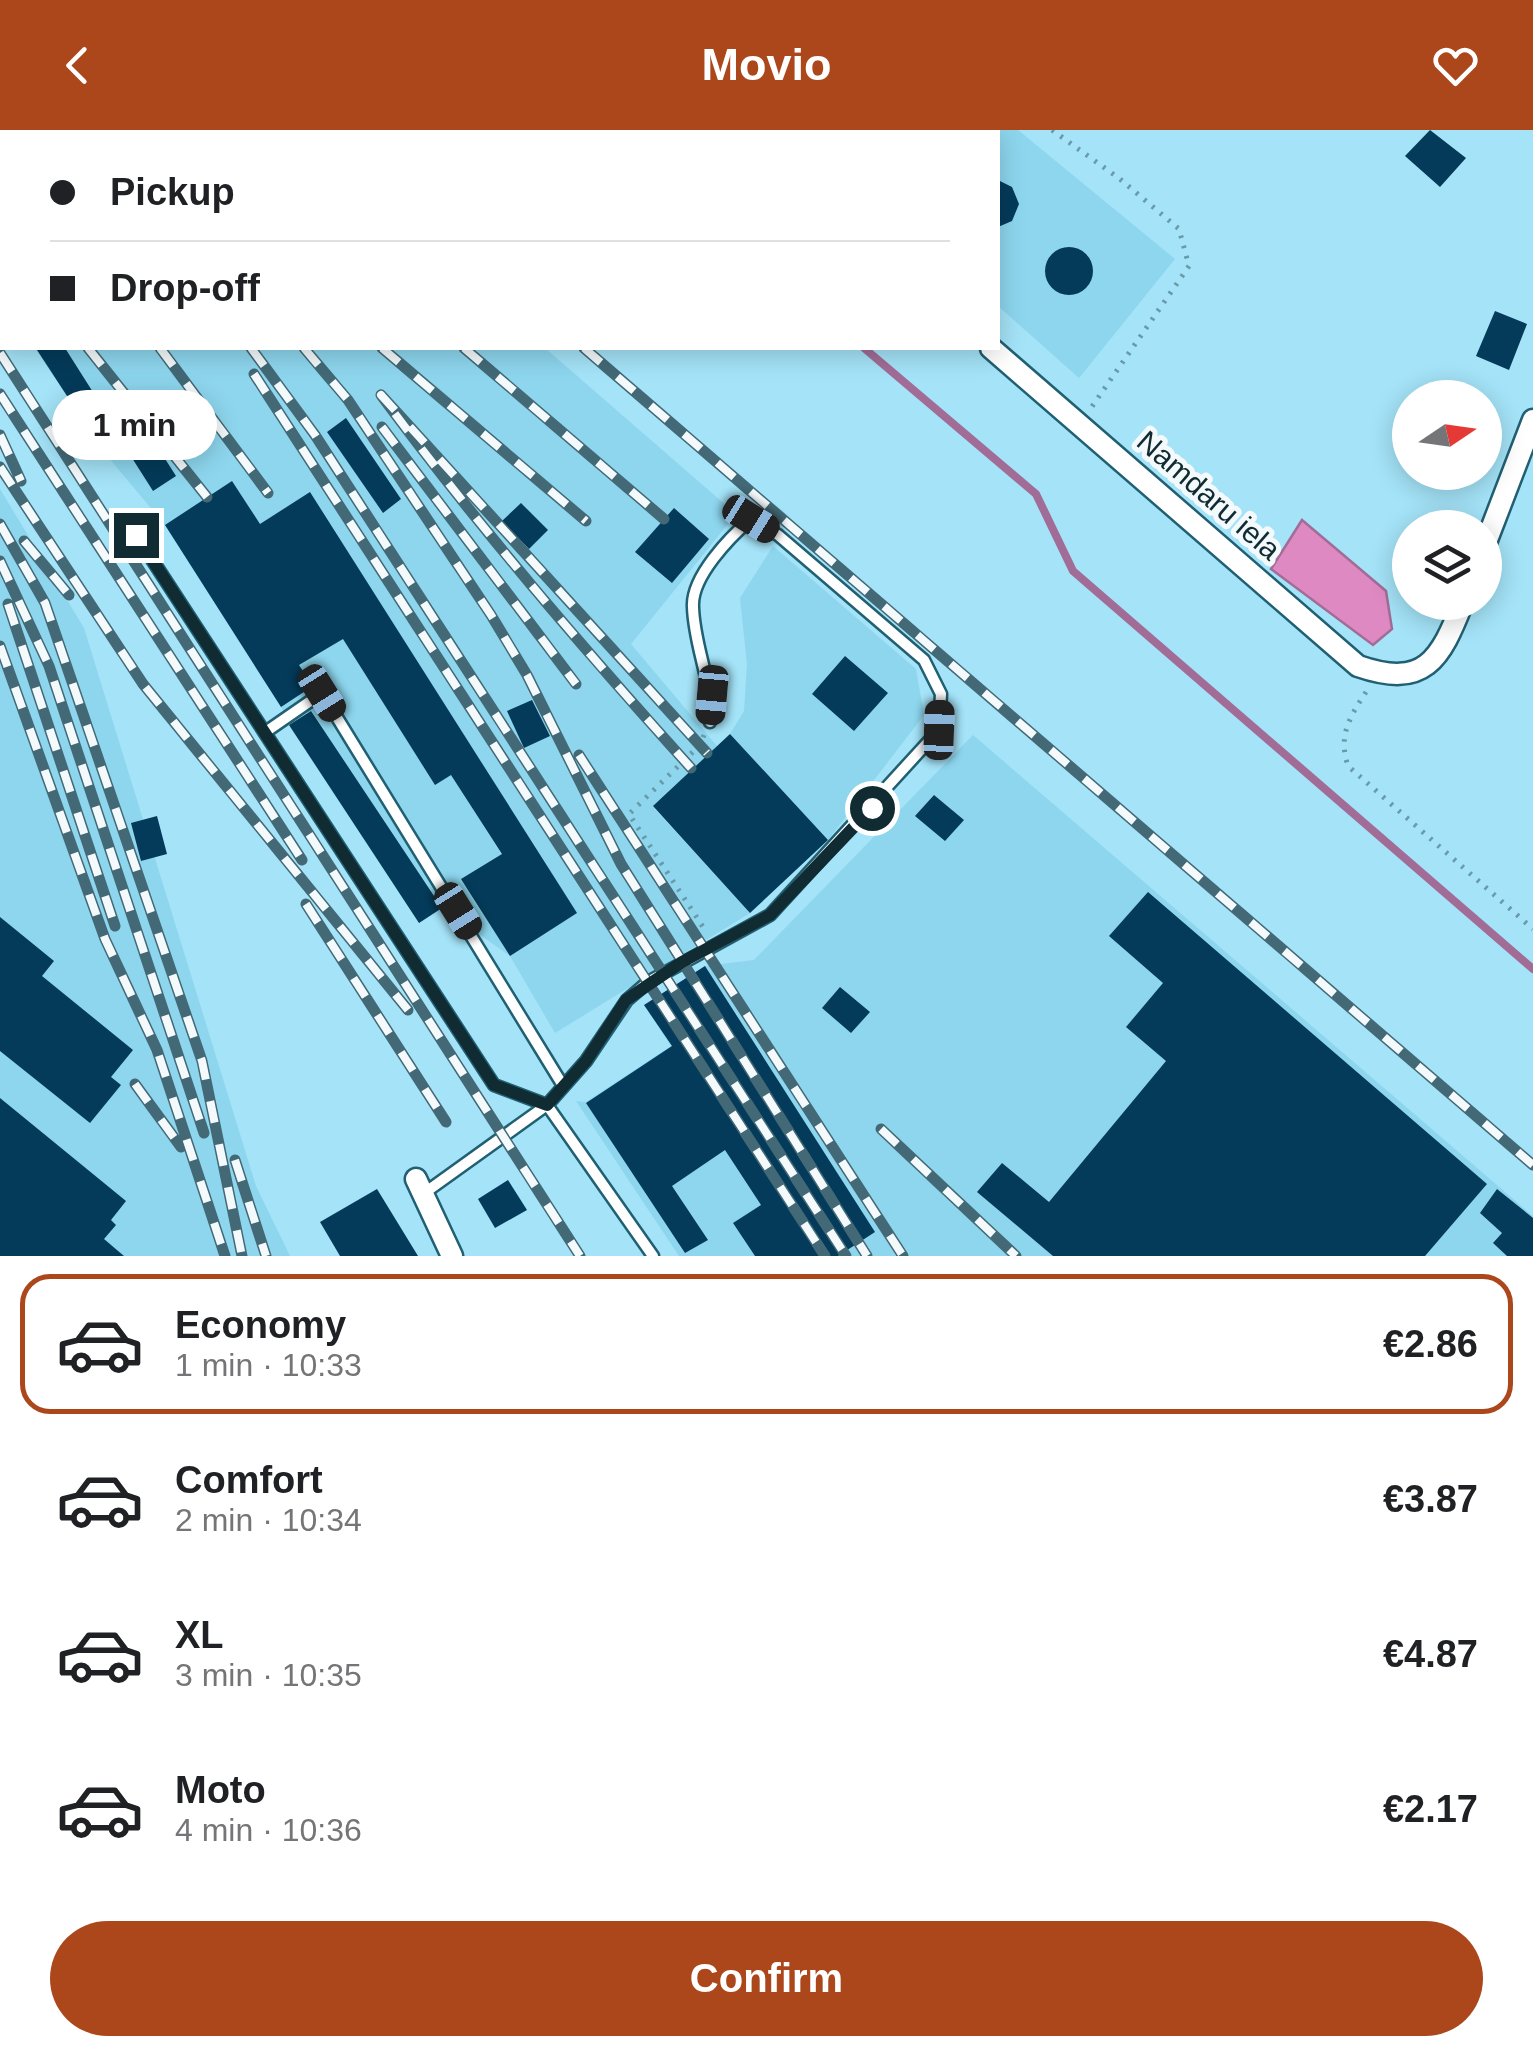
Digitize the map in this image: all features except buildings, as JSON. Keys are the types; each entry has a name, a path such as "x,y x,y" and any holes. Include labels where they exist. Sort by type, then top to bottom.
{"street":[{"name":"Namdaru iela","path":"993,350 1358,666 1386,676"},
{"path":"1498,510 1533,420"},
{"path":"1386,676 1428,666 1445,647 1456,620"},
{"path":"420,1186 452,1256"}],"lane":[{"path":"420,1186 547,1105 586,1061 626,1000 648,982 770,915 897,781 939,730 941,694 924,660 778,535 751,519 720,546 692,604 712,695 710,722"},
{"path":"136,535 494,1085 547,1105 653,1256"},
{"path":"267,731 322,693 562,1084"}],"path":[{"path":"1052,130 1120,179 1179,229 1189,266 1082,423"},
{"path":"1386,676 1351,714 1340,744 1348,766 1533,928"},
{"path":"710,722 700,745 629,814 716,944"}],"shaded area":[{"path":"1000,130 1018,130 1175,259 1079,378 1000,308"},
{"path":"36,350 547,350 736,514 631,644 717,746 653,807 750,913 555,1033 510,956 442,908 419,923 165,525 103,451"},
{"path":"0,489 84,628 256,1186 290,1256 0,1256"},
{"path":"1302,520 1386,591 1392,629 1373,645 1271,569"},
{"path":"773,546 916,669 924,715 828,840 730,734 744,711 747,664 740,598"},
{"path":"973,735 1533,1216 1533,1256 679,1256 576,1101 586,1102 671,1046 644,1005 705,966 754,960"}],"waterway":[{"path":"866,350 1036,494 1073,571 1533,969"}],"railway":[{"path":"90,350 207,497"},
{"path":"161,350 268,493"},
{"path":"252,350 315,435 846,1256"},
{"path":"306,350 348,400 491,615 527,675 621,864 867,1256"},
{"path":"384,350 586,521"},
{"path":"466,350 664,519"},
{"path":"586,350 1533,1165"},
{"path":"0,353 580,1256"},
{"path":"254,374 825,1256"},
{"path":"0,394 302,860"},
{"path":"691,768 532,585 381,395 707,753"},
{"path":"382,427 576,684"},
{"path":"0,435 21,481"},
{"path":"0,467 143,684 408,1010"},
{"path":"0,524 45,603 202,1061 242,1256"},
{"path":"24,541 69,595"},
{"path":"0,561 49,666 204,1133"},
{"path":"8,604 115,926"},
{"path":"0,646 105,939 157,1050 225,1256"},
{"path":"579,755 903,1256"},
{"path":"306,904 446,1122"},
{"path":"135,1084 181,1147"},
{"path":"881,1129 1016,1256"},
{"path":"235,1160 266,1256"}],"route":[{"path":"136,535 494,1085 547,1105 586,1061 626,1000 648,982 770,915 872,808"}]}
